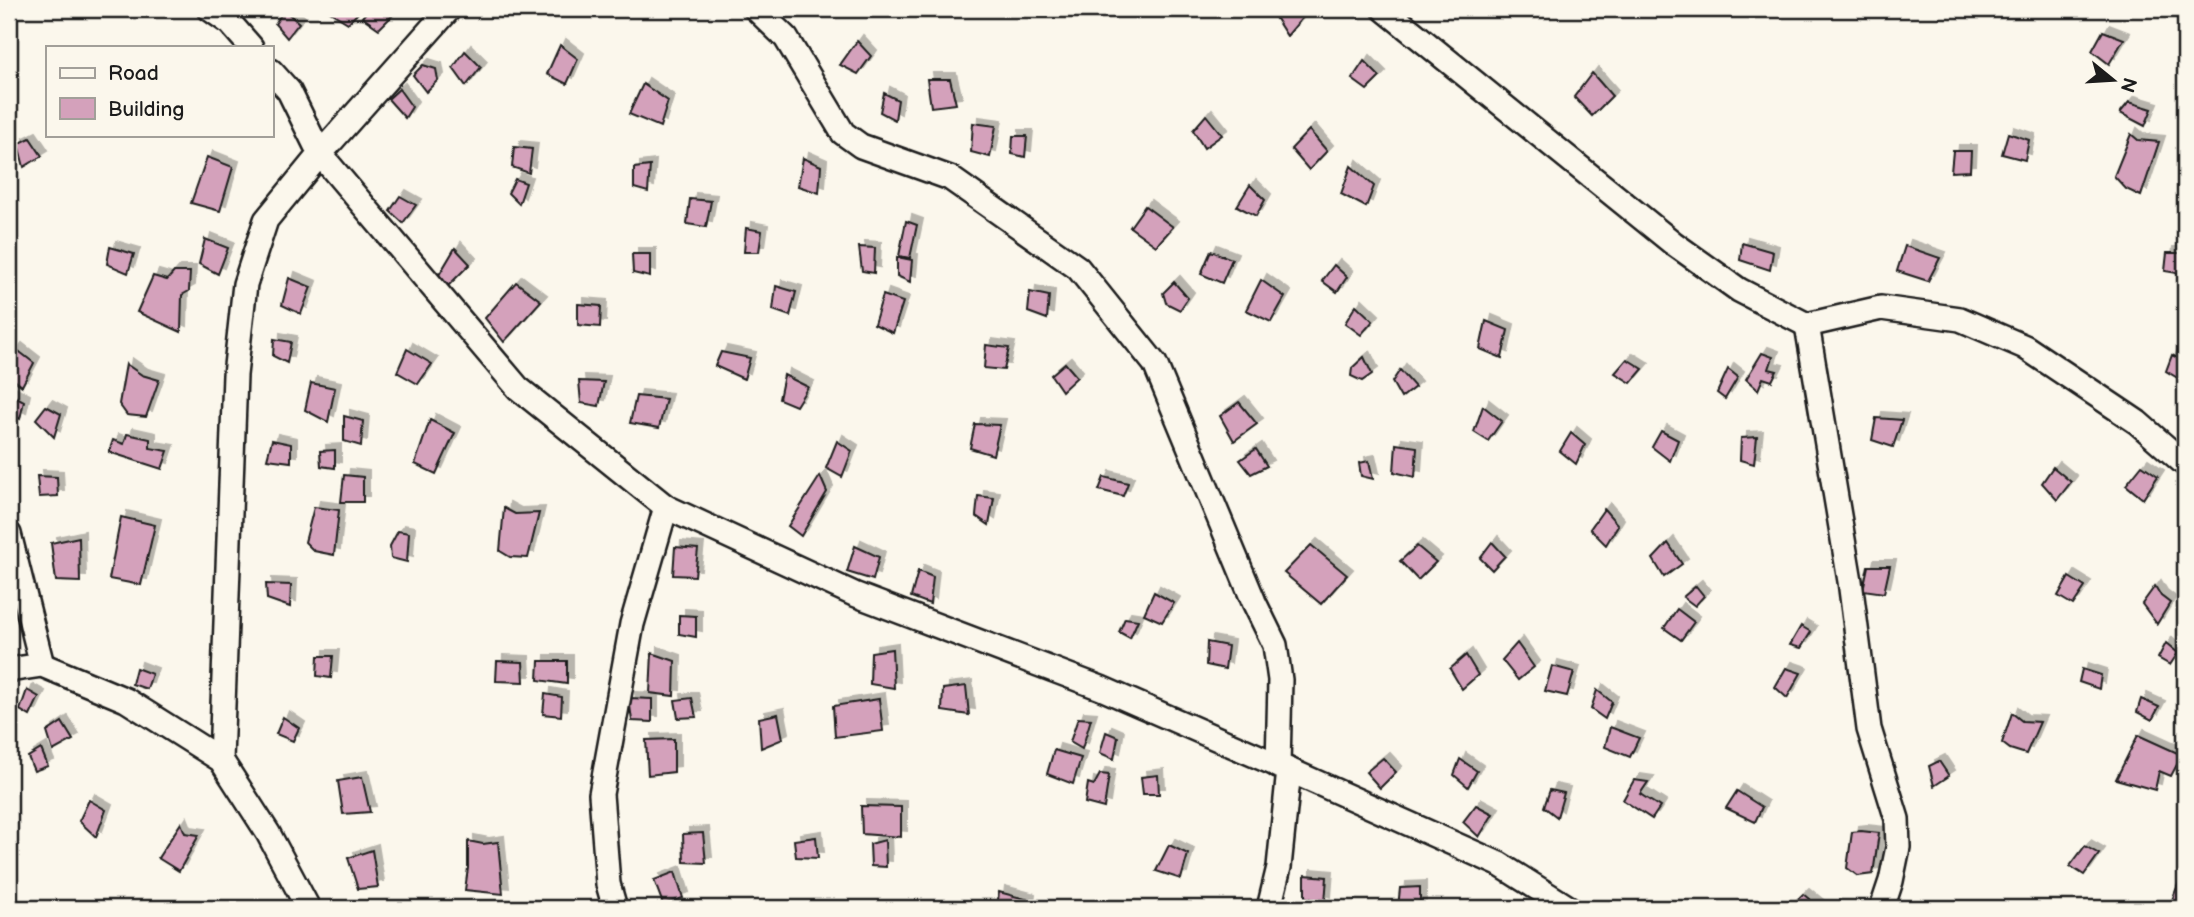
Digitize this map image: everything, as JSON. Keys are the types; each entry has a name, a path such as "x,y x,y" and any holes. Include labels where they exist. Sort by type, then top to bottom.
{"street":[{"path":"210,9 230,23 250,46"},
{"path":"221,760 235,375 245,284 265,220 449,9"},
{"path":"756,9 786,38 844,133 862,146 950,178 1078,268 1155,364 1275,645 1280,680 1284,768 1279,867 1269,908"},
{"path":"1384,9 1673,243 1739,290 1807,325 1881,308 1960,319 2025,347 2137,422 2185,464"},
{"path":"273,73 289,91 320,154 518,388 666,507 854,594 1101,688 1284,768 1499,864 1569,908"},
{"path":"1807,325 1850,581 1869,729 1897,819 1898,847 1882,908"},
{"path":"615,908 608,884 601,794 632,624 666,507"},
{"path":"9,534 42,665"},
{"path":"9,670 42,665 126,700 221,760 268,833 309,908"}],"building":[{"path":"332,9 362,9 348,23 330,12"},
{"path":"369,9 390,9 394,14 379,29 362,17"},
{"path":"1297,9 1303,17 1287,36 1271,11"},
{"path":"284,10 299,23 287,38 275,24"},
{"path":"2103,31 2124,39 2109,64 2092,51"},
{"path":"857,41 871,56 858,74 840,65"},
{"path":"560,45 578,59 567,84 547,74"},
{"path":"465,51 481,67 466,86 453,68"},
{"path":"1364,61 1380,77 1367,90 1352,79"},
{"path":"423,65 436,69 438,80 426,92 413,75"},
{"path":"1592,73 1612,96 1592,116 1574,97"},
{"path":"927,79 950,79 956,104 931,107"},
{"path":"643,84 668,101 660,127 629,114"},
{"path":"399,89 412,107 405,118 388,99"},
{"path":"884,93 898,100 895,120 880,112"},
{"path":"2129,102 2152,109 2145,126 2120,113"},
{"path":"1206,115 1222,135 1204,148 1193,130"},
{"path":"973,123 996,126 990,157 971,152"},
{"path":"1309,130 1327,151 1309,170 1291,149"},
{"path":"2008,133 2029,140 2025,160 2002,154"},
{"path":"2131,134 2138,140 2159,142 2141,196 2126,189 2114,176"},
{"path":"1013,136 1027,136 1025,157 1012,154"},
{"path":"30,138 42,156 24,167 18,144"},
{"path":"514,147 532,149 529,173 512,167"},
{"path":"1953,151 1971,151 1970,171 1951,172"},
{"path":"207,157 233,167 220,211 191,203"},
{"path":"803,158 821,166 819,193 798,186"},
{"path":"650,166 648,192 634,188 634,168"},
{"path":"1351,166 1374,186 1366,207 1341,194"},
{"path":"515,179 526,183 519,204 508,193"},
{"path":"1250,185 1265,200 1256,216 1237,206"},
{"path":"400,196 416,205 403,223 390,211"},
{"path":"690,199 711,201 706,227 687,224"},
{"path":"1145,206 1173,227 1156,246 1130,227"},
{"path":"906,221 917,225 910,258 899,256"},
{"path":"746,228 762,231 759,252 744,252"},
{"path":"205,239 228,248 218,274 199,264"},
{"path":"1742,243 1773,252 1770,270 1740,260"},
{"path":"1905,246 1940,258 1928,281 1897,271"},
{"path":"110,247 134,254 128,273 107,264"},
{"path":"859,247 875,248 874,273 862,271"},
{"path":"455,248 470,264 448,286 439,275"},
{"path":"1211,251 1232,259 1222,283 1201,274"},
{"path":"2167,253 2185,253 2183,274 2165,271"},
{"path":"632,254 650,254 650,277 633,273"},
{"path":"897,257 912,260 910,282 897,276"},
{"path":"1334,265 1347,277 1337,292 1322,281"},
{"path":"174,272 190,272 189,291 182,295 181,332 137,312 153,276 167,280"},
{"path":"289,278 311,287 301,314 282,305"},
{"path":"1261,280 1285,297 1271,322 1246,310"},
{"path":"516,282 541,301 504,342 485,318"},
{"path":"1174,282 1188,298 1180,310 1166,303 1163,293"},
{"path":"776,286 796,292 790,316 773,310"},
{"path":"1030,292 1049,296 1047,319 1028,312"},
{"path":"883,295 903,302 893,333 874,324"},
{"path":"578,304 601,306 600,327 578,325"},
{"path":"1356,305 1373,321 1361,335 1345,323"},
{"path":"1486,321 1508,330 1502,358 1480,349"},
{"path":"274,339 291,342 287,363 273,356"},
{"path":"986,345 1009,348 1004,370 984,368"},
{"path":"16,349 34,363 22,386 9,376 9,358"},
{"path":"407,349 432,364 418,384 397,372"},
{"path":"721,352 750,358 744,379 715,366"},
{"path":"1762,353 1773,357 1769,369 1777,371 1772,381 1763,378 1758,390 1746,379"},
{"path":"2172,355 2185,362 2181,380 2166,371"},
{"path":"1364,357 1372,374 1362,381 1351,376 1352,368"},
{"path":"1627,359 1643,369 1631,383 1615,373"},
{"path":"1065,363 1077,377 1062,391 1051,375"},
{"path":"126,364 142,375 159,380 146,417 127,415 119,404"},
{"path":"1728,369 1738,377 1725,399 1717,393"},
{"path":"1400,370 1415,387 1401,398 1392,382"},
{"path":"784,375 808,387 796,406 779,399"},
{"path":"579,381 604,382 599,406 581,403"},
{"path":"311,383 335,388 328,422 305,410"},
{"path":"9,393 24,401 20,419 9,413"},
{"path":"636,396 666,399 659,428 630,423"},
{"path":"1239,402 1257,424 1234,441 1220,416"},
{"path":"46,406 61,414 54,437 36,419"},
{"path":"1483,406 1502,421 1488,441 1474,432"},
{"path":"344,416 363,421 361,446 344,441"},
{"path":"1876,418 1902,420 1893,447 1872,440"},
{"path":"430,420 455,433 436,474 415,464"},
{"path":"975,424 1000,425 993,455 970,448"},
{"path":"1661,431 1678,440 1670,461 1652,447"},
{"path":"1571,433 1585,445 1576,464 1560,451"},
{"path":"127,434 150,439 150,448 168,451 162,469 109,452 113,440 124,444"},
{"path":"1757,437 1754,464 1740,460 1741,438"},
{"path":"272,440 291,444 291,462 267,459"},
{"path":"837,441 852,451 842,477 826,468"},
{"path":"1396,444 1417,447 1415,477 1394,472"},
{"path":"1256,449 1267,466 1251,474 1240,460"},
{"path":"335,450 335,468 321,466 320,451"},
{"path":"1369,461 1373,479 1361,476 1359,463"},
{"path":"2142,465 2158,476 2143,499 2126,485"},
{"path":"2053,467 2071,482 2057,500 2042,483"},
{"path":"344,475 363,477 363,502 341,502"},
{"path":"37,476 57,477 58,496 39,497"},
{"path":"820,476 827,492 801,536 788,526"},
{"path":"1104,477 1128,483 1123,496 1099,490"},
{"path":"978,496 994,498 989,525 976,516"},
{"path":"314,507 339,510 334,555 314,551 305,542"},
{"path":"504,508 515,514 539,513 528,558 510,557 500,551"},
{"path":"1604,509 1618,525 1606,545 1590,529"},
{"path":"121,517 155,525 141,585 109,579"},
{"path":"398,531 409,533 407,562 391,558 390,546"},
{"path":"79,537 80,582 56,581 51,543"},
{"path":"1492,542 1505,556 1492,570 1480,558"},
{"path":"1668,543 1682,564 1664,577 1653,559"},
{"path":"1311,545 1347,575 1321,604 1284,573"},
{"path":"855,546 879,557 873,580 847,572"},
{"path":"1417,546 1436,562 1418,580 1400,561"},
{"path":"675,547 698,549 695,576 673,575"},
{"path":"1868,566 1890,566 1884,593 1863,590"},
{"path":"918,571 933,577 930,604 911,597"},
{"path":"2069,577 2085,587 2073,605 2058,596"},
{"path":"266,584 291,585 290,607 267,599"},
{"path":"1696,586 1704,596 1695,606 1683,597"},
{"path":"2155,586 2161,596 2170,603 2157,624 2142,604"},
{"path":"1154,592 1174,603 1162,622 1144,614"},
{"path":"1677,609 1694,622 1681,640 1664,628"},
{"path":"679,615 696,616 696,637 679,634"},
{"path":"1125,618 1138,620 1130,638 1119,632"},
{"path":"1801,626 1811,632 1801,648 1790,645"},
{"path":"1207,642 1228,646 1225,669 1206,665"},
{"path":"1517,643 1534,667 1518,680 1502,660"},
{"path":"2166,643 2178,653 2170,665 2158,658"},
{"path":"892,649 894,688 870,684 871,652"},
{"path":"652,653 675,661 674,696 650,693"},
{"path":"1466,655 1478,675 1462,689 1450,669"},
{"path":"318,656 333,656 331,678 317,676"},
{"path":"497,661 523,662 524,682 496,681"},
{"path":"539,661 567,661 567,684 538,680"},
{"path":"1552,666 1574,672 1567,696 1545,691"},
{"path":"136,668 152,674 147,689 132,684"},
{"path":"1786,668 1801,673 1787,698 1775,687"},
{"path":"2082,669 2101,675 2099,689 2079,682"},
{"path":"966,686 969,715 942,711 943,689"},
{"path":"27,690 39,697 30,716 20,710"},
{"path":"1597,690 1612,702 1605,719 1591,709"},
{"path":"545,694 562,697 561,716 543,714"},
{"path":"629,698 652,699 652,722 632,721"},
{"path":"692,698 696,717 678,718 675,700"},
{"path":"879,699 883,731 835,737 833,706"},
{"path":"2141,699 2159,707 2152,720 2137,712"},
{"path":"2012,713 2022,721 2040,722 2026,754 2010,749 2002,743"},
{"path":"778,714 783,739 761,748 759,718"},
{"path":"283,717 299,728 293,741 276,734"},
{"path":"1078,718 1091,719 1082,749 1070,742"},
{"path":"62,722 73,740 53,751 47,732"},
{"path":"1610,727 1639,738 1630,757 1605,747"},
{"path":"1106,732 1118,737 1114,759 1100,753"},
{"path":"2138,735 2182,755 2171,776 2159,771 2155,790 2116,779"},
{"path":"674,739 674,772 648,775 646,740"},
{"path":"41,749 48,766 34,771 28,757"},
{"path":"1054,750 1081,758 1073,784 1047,774"},
{"path":"1383,758 1396,772 1380,788 1366,772"},
{"path":"1460,759 1477,771 1468,787 1454,775"},
{"path":"1939,761 1949,776 1934,786 1929,766"},
{"path":"1100,774 1109,775 1104,808 1085,803 1088,783 1094,785"},
{"path":"1158,775 1159,794 1143,794 1141,777"},
{"path":"362,777 370,812 343,814 338,781"},
{"path":"1634,780 1648,782 1640,794 1660,807 1652,819 1623,800"},
{"path":"1550,790 1564,793 1557,817 1544,807"},
{"path":"1737,791 1762,807 1755,822 1726,808"},
{"path":"89,800 106,810 96,837 79,821"},
{"path":"1476,805 1493,814 1479,837 1463,822"},
{"path":"861,806 901,807 901,837 862,834"},
{"path":"181,823 185,833 199,835 179,871 158,858"},
{"path":"1852,832 1879,833 1873,874 1858,876 1847,868"},
{"path":"703,833 706,863 684,862 683,834"},
{"path":"816,837 818,858 796,857 794,840"},
{"path":"885,840 886,867 871,866 870,844"},
{"path":"468,841 483,844 498,842 503,894 465,890"},
{"path":"1169,845 1188,854 1181,879 1156,871"},
{"path":"2085,846 2099,854 2084,875 2070,866"},
{"path":"372,850 378,887 358,889 348,858"},
{"path":"2185,867 2185,908 2181,908 2170,905"},
{"path":"675,872 683,898 663,904 654,880"},
{"path":"1305,875 1327,877 1325,903 1305,897"},
{"path":"1420,887 1420,908 1398,908 1400,888"},
{"path":"999,892 1029,900 1028,908 997,908"},
{"path":"1803,894 1820,908 1794,908 1792,905"}]}
